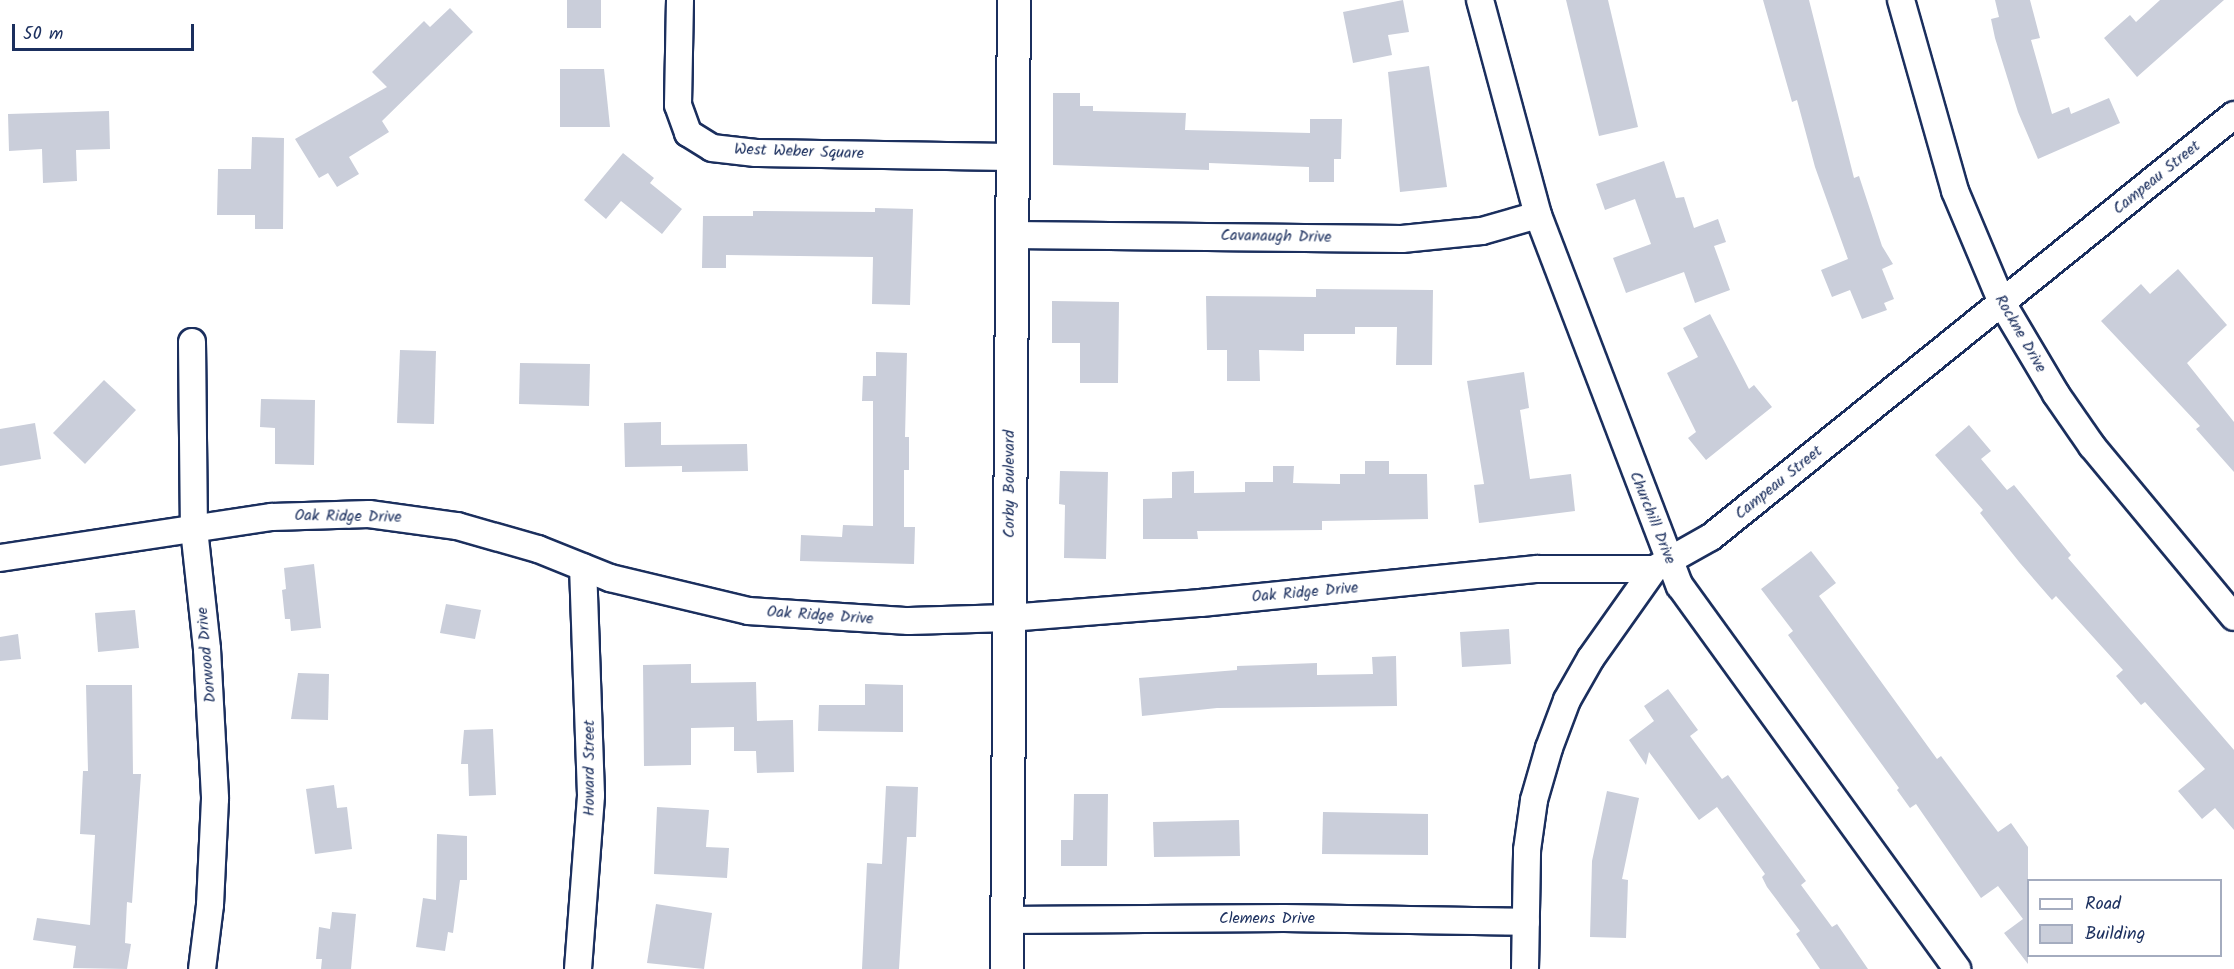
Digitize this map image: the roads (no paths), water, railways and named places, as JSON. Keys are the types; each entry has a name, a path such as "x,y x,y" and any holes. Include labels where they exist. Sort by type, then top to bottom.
{"street":[{"name":"West Weber Square","path":"680,0 678,105 688,133 712,148 756,153 1012,157"},
{"name":"Corby Boulevard","path":"1007,969 1014,0"},
{"name":"Churchill Drive","path":"1480,0 1538,215 1662,566 1680,586 1956,969"},
{"name":"Rockne Drive","path":"1901,0 1955,191 2002,303 2050,385 2092,446 2234,617"},
{"name":"Campeau Street","path":"1525,969 1531,820 1549,747 1567,700 1591,658 1662,566 1711,537 2234,115"},
{"name":"Cavanaugh Drive","path":"1012,235 1402,239 1482,231 1538,215"},
{"name":"Dorwood Drive","path":"192,342 194,528 207,649 215,799 210,905 202,969"},
{"name":"Oak Ridge Drive","path":"0,558 194,528 306,515 412,518 457,526 633,584 748,611 909,621 1009,618 1537,569 1662,566"},
{"name":"Howard Street","path":"578,969 591,795 583,567"},
{"name":"Clemens Drive","path":"1007,920 1284,918 1526,922"}]}
